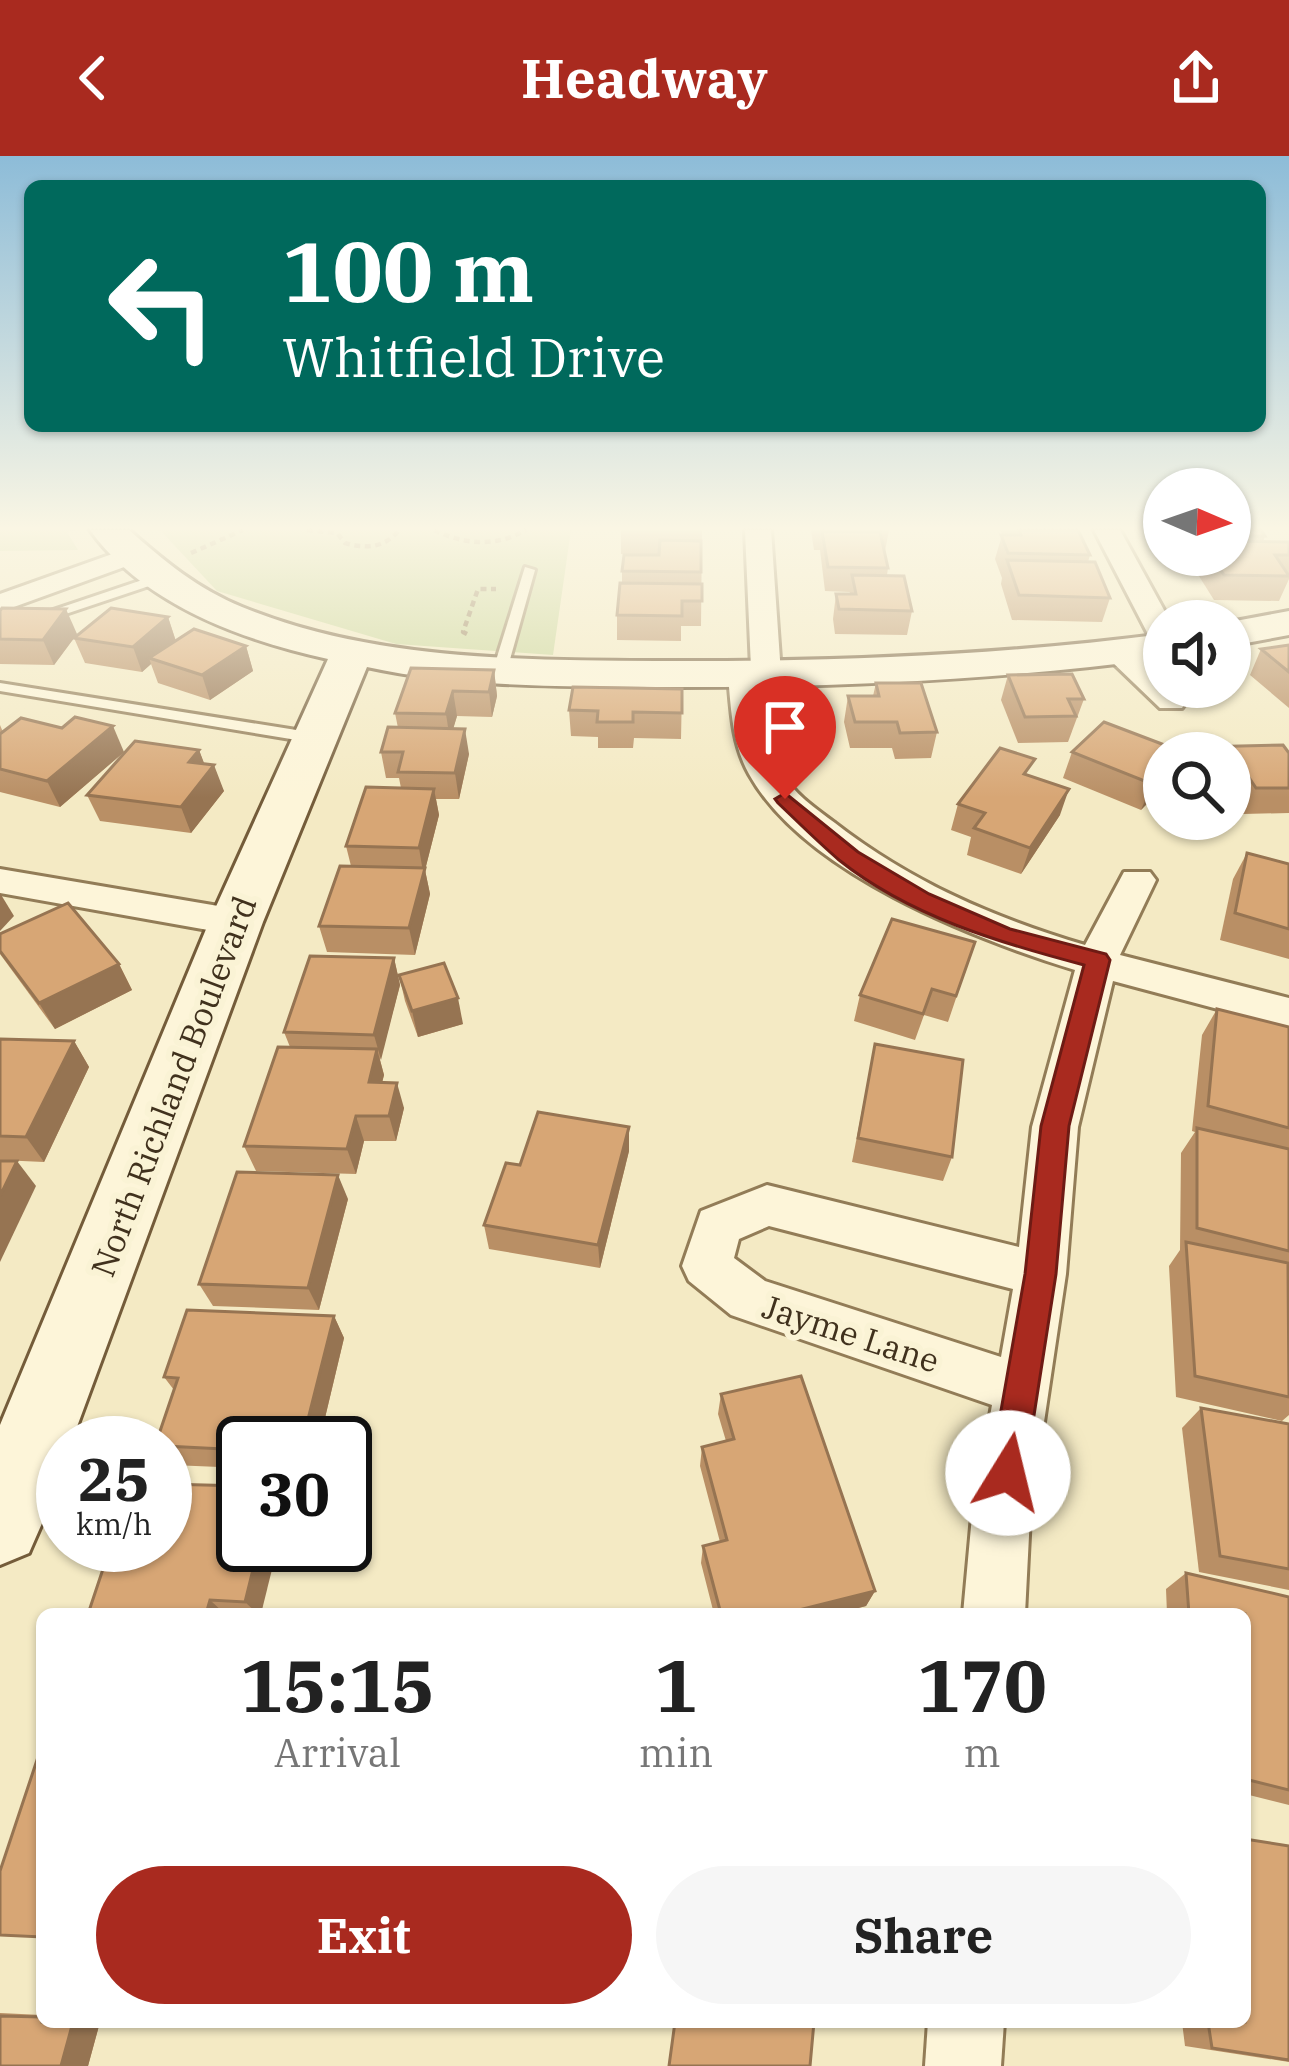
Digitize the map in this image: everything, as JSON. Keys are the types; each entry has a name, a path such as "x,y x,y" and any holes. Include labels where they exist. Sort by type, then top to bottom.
{"street":[{"path":"240,619 352,652 500,670 754,675 1021,663 1143,649"},
{"path":"756,619 754,675 762,769 785,799 850,857 920,900 1003,935 1289,1013"},
{"path":"1251,630 1289,623"},
{"name":"North Richland Boulevard","path":"0,1524 236,922 352,652"},
{"path":"1119,652 1143,675"},
{"path":"994,1608 1001,1516 1040,1274 1055,1126 1098,960 1137,880"},
{"path":"0,881 236,922"},
{"name":"Jayme Lane","path":"1021,1389 749,1299 706,1266 718,1226 767,1205 1040,1274"},
{"path":"962,2066 965,2028"}],"lane":[{"path":"500,670 515,619"},
{"path":"0,687 315,738"}],"green space":[{"path":"312,619 558,619 553,655 396,644"}],"building":[{"path":"0,619 58,619 43,640 0,639"},
{"path":"97,619 166,619 133,647 74,638"},
{"path":"194,629 246,646 202,675 149,658"},
{"path":"1289,645 1289,672 1261,649"},
{"path":"411,668 494,670 489,692 453,691 446,714 395,713"},
{"path":"1072,674 1084,699 1068,699 1076,716 1025,717 1008,675"},
{"path":"876,683 921,683 937,732 900,733 897,722 855,722 848,696 879,696"},
{"path":"573,687 682,689 682,713 633,712 633,722 597,722 598,711 569,710"},
{"path":"75,717 113,726 47,781 0,769 0,734 21,718 62,728"},
{"path":"1104,722 1143,737 1143,780 1072,752"},
{"path":"388,727 465,729 455,773 398,772 403,752 381,752"},
{"path":"135,741 199,750 189,762 214,765 181,807 87,795"},
{"path":"1283,745 1289,753 1289,788 1256,788 1251,780 1251,746"},
{"path":"1000,748 1035,759 1024,774 1069,789 1030,848 974,828 985,813 958,804"},
{"path":"366,787 434,789 419,848 346,846"},
{"path":"1247,853 1289,864 1289,929 1235,913"},
{"path":"340,866 425,868 409,928 319,926"},
{"path":"68,903 119,964 39,1003 0,951 0,934"},
{"path":"892,919 975,942 956,996 932,989 923,1014 860,995"},
{"path":"310,956 394,958 374,1035 284,1032"},
{"path":"444,963 458,998 412,1011 399,975"},
{"path":"1217,1009 1289,1027 1289,1128 1208,1106"},
{"path":"0,1039 74,1041 26,1137 0,1136"},
{"path":"875,1044 963,1060 952,1157 858,1138"},
{"path":"278,1047 377,1049 369,1082 397,1083 389,1116 356,1116 347,1149 244,1146"},
{"path":"538,1112 629,1127 598,1245 484,1225 506,1163 520,1165"},
{"path":"1197,1128 1289,1149 1289,1251 1197,1228"},
{"path":"0,1161 17,1161 0,1196"},
{"path":"237,1172 338,1175 308,1288 199,1284"},
{"path":"1186,1242 1288,1263 1289,1397 1195,1376"},
{"path":"187,1310 334,1316 309,1416 216,1416 216,1449 192,1447 192,1416 165,1416 178,1378 164,1377"},
{"path":"801,1376 875,1591 807,1608 719,1608 703,1546 727,1540 702,1447 734,1439 721,1394"},
{"path":"1201,1408 1289,1424 1289,1569 1220,1556"},
{"path":"192,1485 216,1485 216,1572 252,1572 245,1602 210,1600 208,1608 90,1608 102,1572 192,1572"},
{"path":"1186,1573 1289,1597 1289,1790 1251,1780 1251,1608 1189,1608"},
{"path":"36,1763 36,1937 0,1935 0,1871"},
{"path":"1251,1840 1289,1846 1289,2060 1212,2048 1209,2028 1251,2028"},
{"path":"0,2016 36,2017 36,2028 71,2028 61,2066 0,2066"},
{"path":"674,2028 813,2028 810,2066 669,2066"}],"route":[{"path":"785,799 850,857 920,900 1003,935 1098,960 1055,1126 1040,1274 1008,1473"}]}
